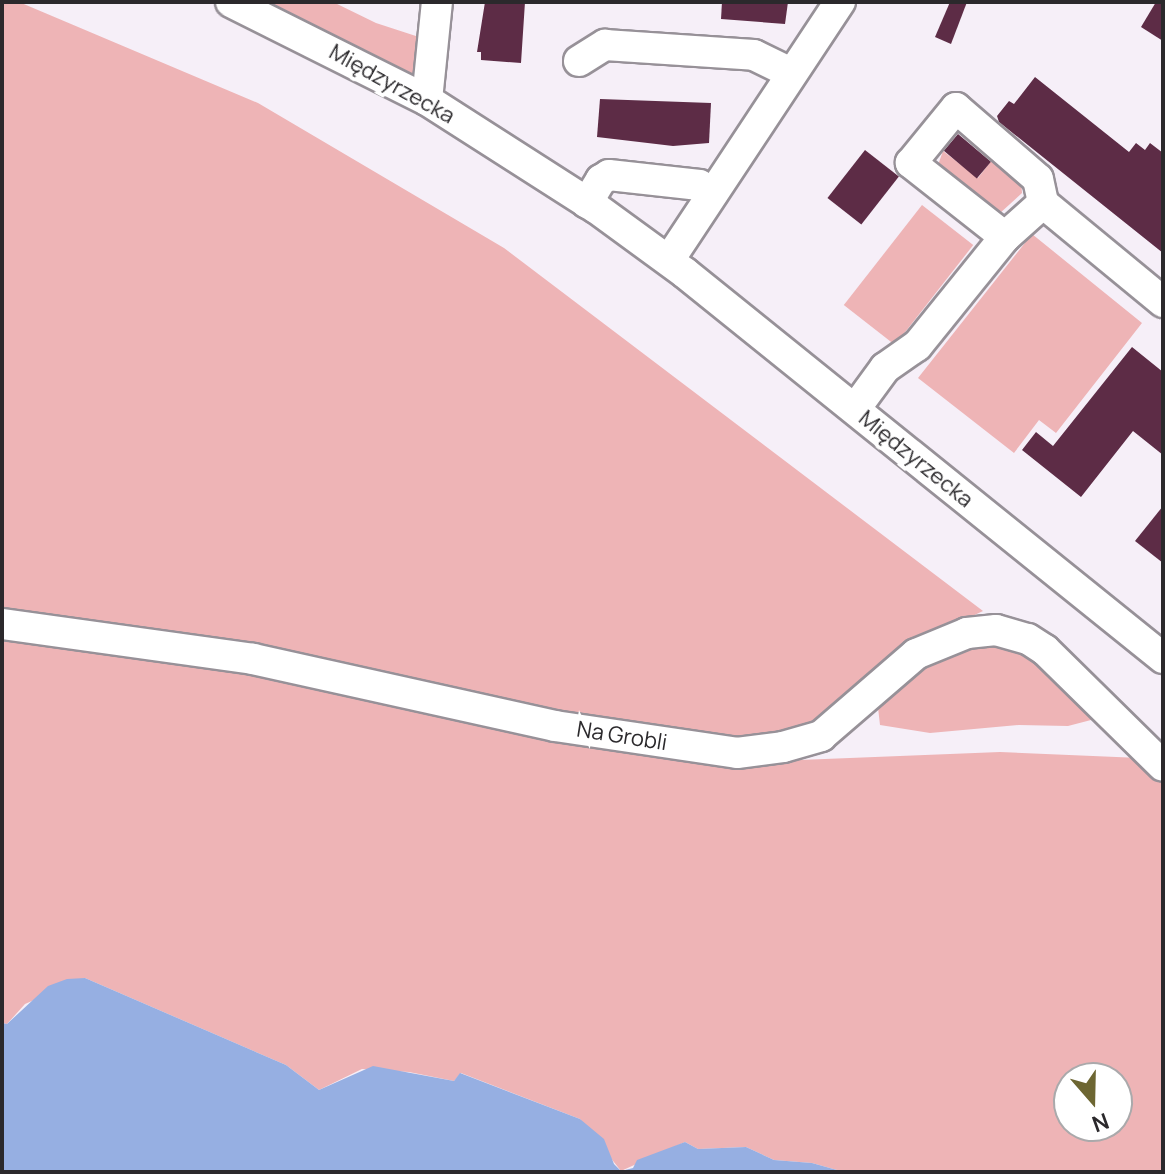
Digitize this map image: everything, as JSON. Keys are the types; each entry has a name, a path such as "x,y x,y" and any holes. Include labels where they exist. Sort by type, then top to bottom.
{"street":[{"name":"Międzyrzecka","path":"231,2 427,100 669,260 1163,658"},
{"path":"427,100 434,60 437,2"},
{"path":"669,260 840,2"},
{"path":"579,61 605,45 754,55 791,73"},
{"path":"1005,237 911,163 956,108 1038,179 1043,203 1163,302"},
{"path":"587,203 601,180 609,175 699,185 713,192"},
{"path":"855,409 885,368 917,346 1005,237 1043,203"},
{"name":"Na Grobli","path":"2,624 253,659 555,726 737,753 783,747 821,736 916,654 967,633 996,630 1028,639 1045,650 1163,766"}],"shaded area":[{"path":"2,2 19,2 258,103 504,248 983,611 911,645 817,728 749,744 2,616"},
{"path":"256,2 333,2 376,23 422,38 414,83"},
{"path":"943,151 978,178 995,156 1021,180 1022,193 999,214 941,174 938,165"},
{"path":"922,205 973,245 895,345 844,305"},
{"path":"1032,234 1142,323 1056,433 1039,420 1014,453 918,378"},
{"path":"2,634 82,642 750,762 1000,752 1140,758 1163,782 1163,1172 844,1172 812,1163 774,1160 746,1147 698,1149 685,1142 621,1171 580,1119 461,1073 454,1081 409,1072 362,1069 319,1090 286,1065 85,978 25,1004 7,1024 2,1023"},
{"path":"968,642 1026,646 1094,708 1091,720 1068,726 1019,725 930,733 880,725 877,699 916,666"}],"water":[{"path":"85,978 286,1065 319,1090 373,1066 454,1081 460,1073 580,1119 604,1139 614,1164 621,1171 633,1168 637,1160 685,1142 698,1149 746,1147 774,1160 812,1163 844,1172 2,1172 2,1023 7,1024 48,986 67,979"}],"building":[{"path":"485,2 525,2 521,63 481,60 481,52 477,52"},
{"path":"722,2 788,2 785,24 721,19"},
{"path":"950,2 967,2 951,44 935,37"},
{"path":"1156,2 1163,2 1163,41 1141,27"},
{"path":"1035,77 1129,152 1136,143 1145,150 1150,143 1163,153 1163,253 999,122 997,116 1009,101 1014,104"},
{"path":"600,99 711,103 709,143 673,146 597,137"},
{"path":"958,134 991,162 977,178 944,151"},
{"path":"865,150 899,176 861,225 827,198"},
{"path":"1132,347 1163,372 1163,455 1133,431 1081,497 1022,450 1036,432 1053,446"},
{"path":"1163,506 1163,563 1135,541"}]}
